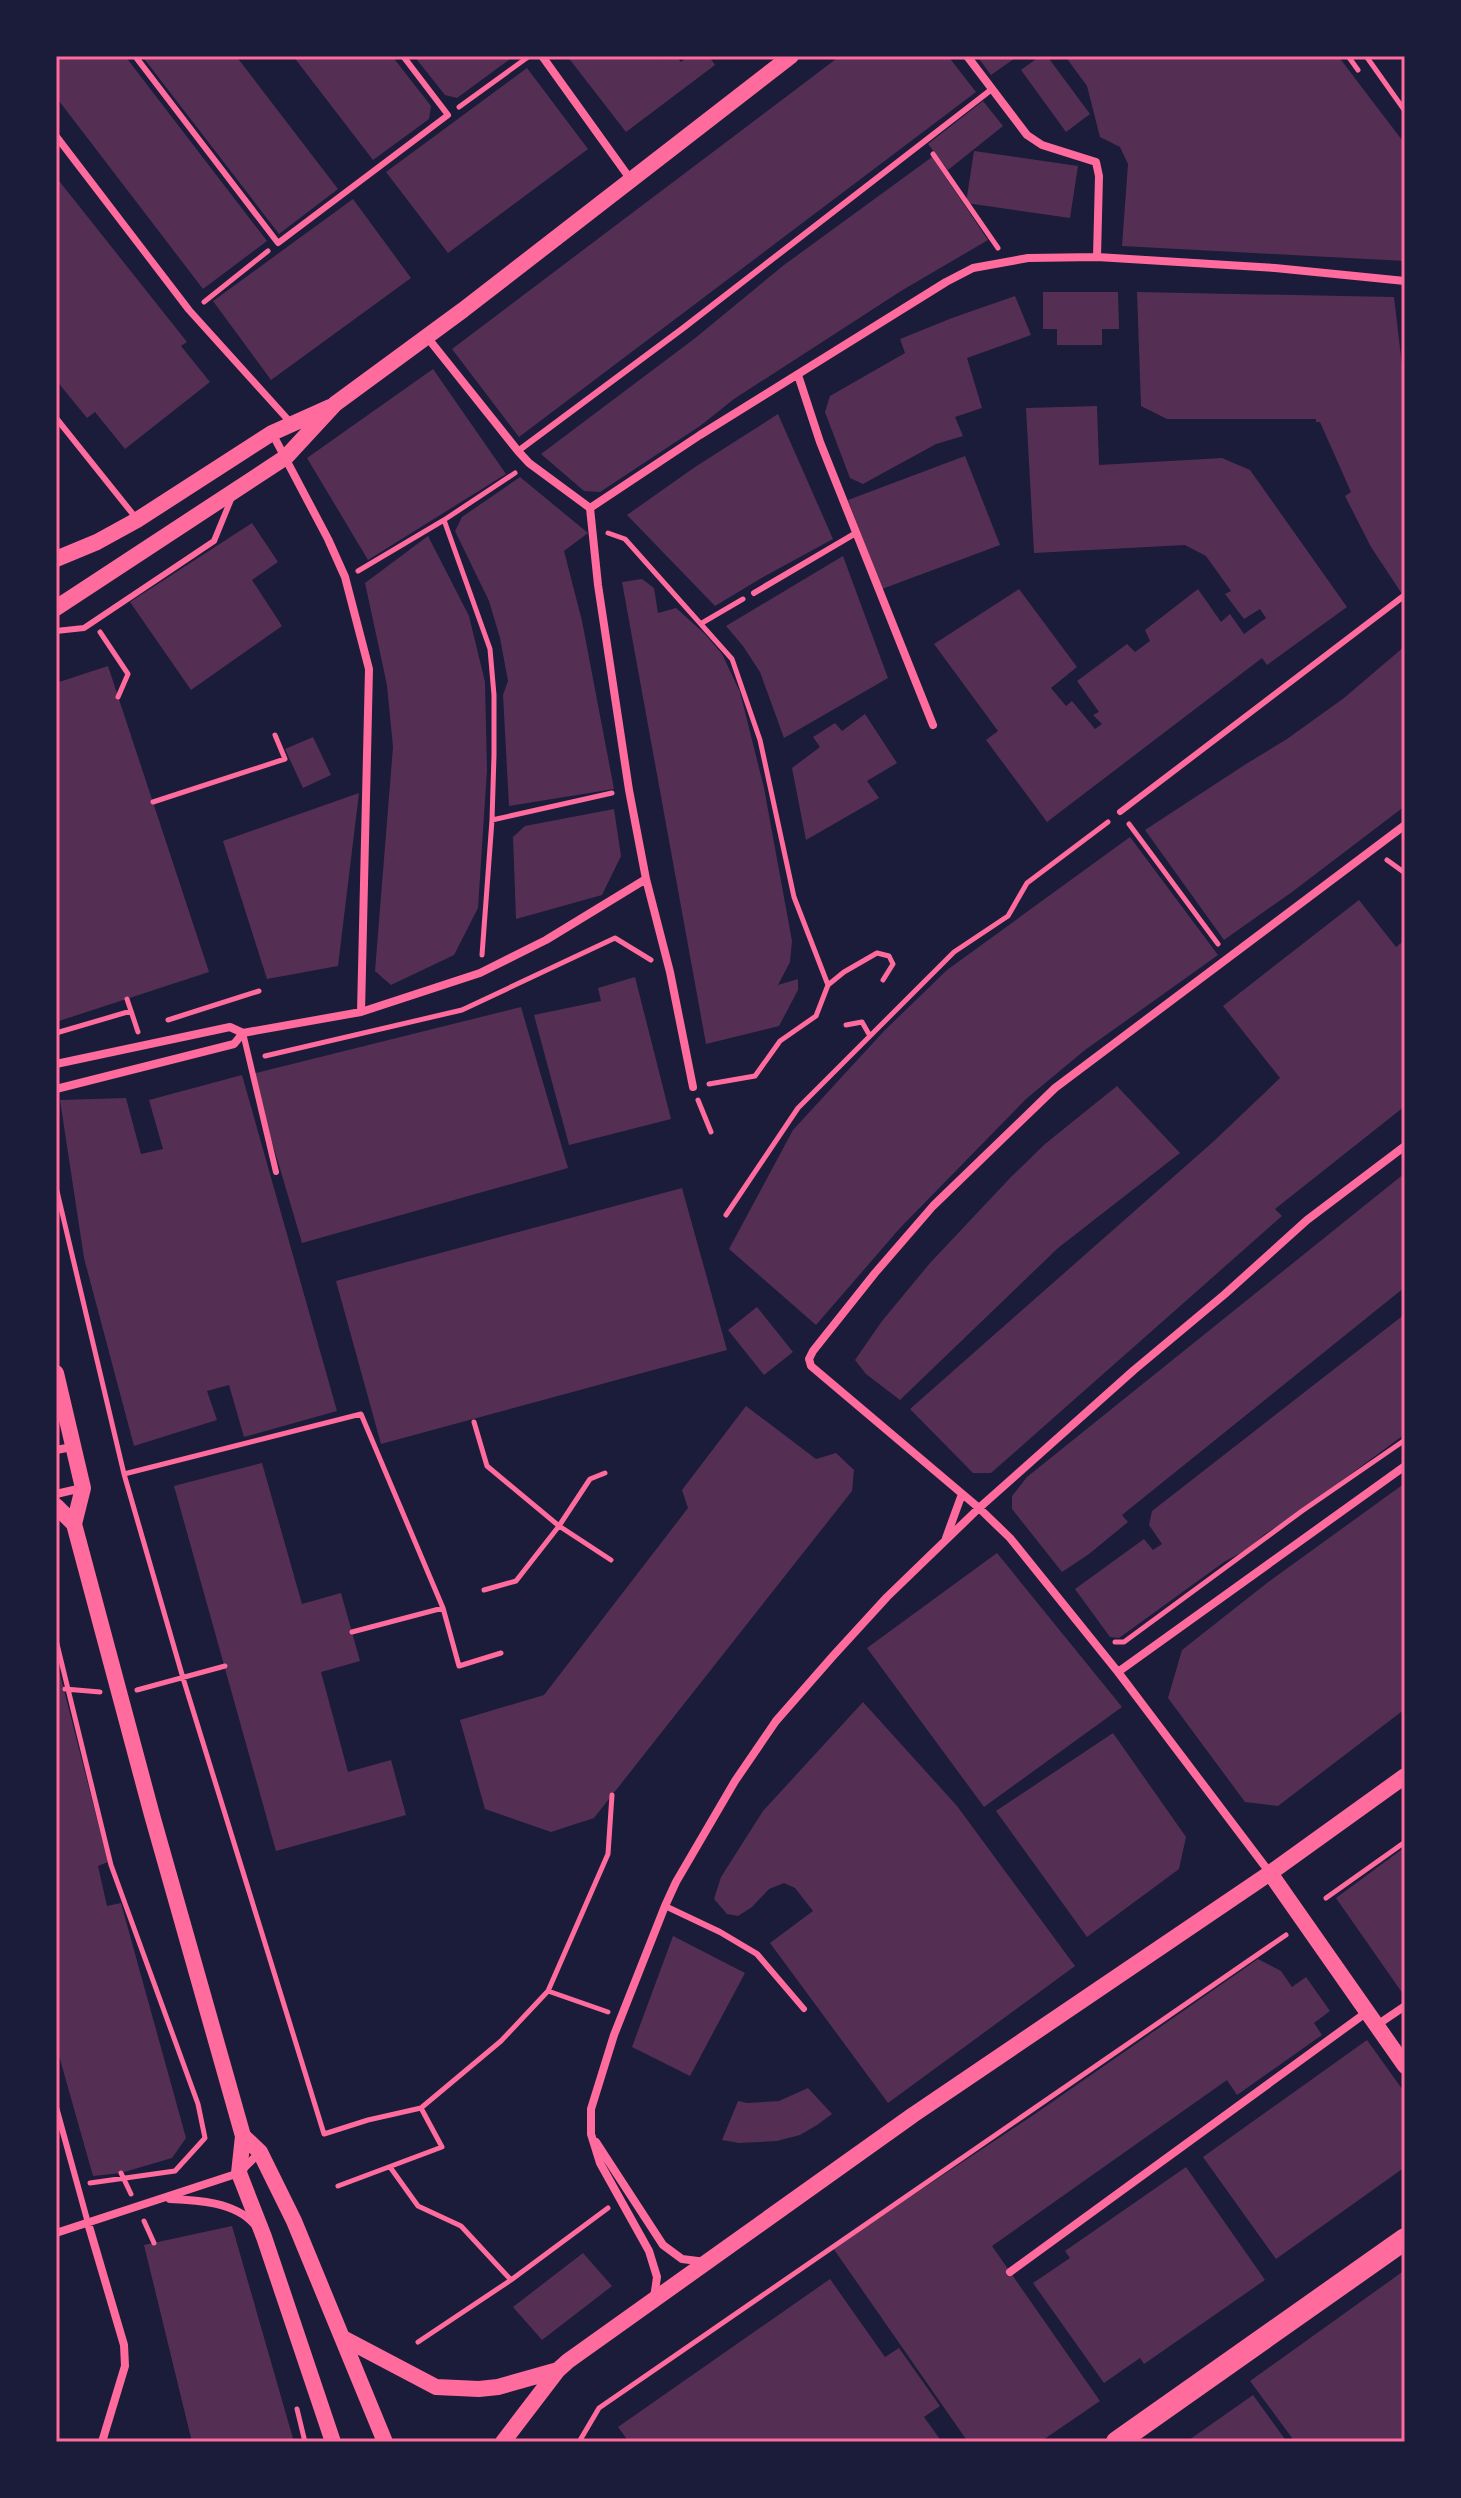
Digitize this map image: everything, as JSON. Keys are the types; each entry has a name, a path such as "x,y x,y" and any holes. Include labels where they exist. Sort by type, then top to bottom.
{"highway":[{"path":"1117,2442 1405,2239"}],"main road":[{"path":"56,608 286,457 335,404 427,337 791,56"},
{"path":"56,559 97,542 137,520 272,433 335,404"},
{"path":"56,1373 64,1448 83,1488 74,1524 160,1845 243,2136 239,2173 264,2237 333,2442"},
{"path":"56,1506 74,1524"},
{"path":"503,2442 558,2370 654,2298 913,2115 1270,1873 1405,1776"},
{"path":"1270,1873 1405,2066"},
{"path":"243,2136 260,2152 294,2221 385,2442"},
{"path":"343,2338 436,2387 488,2388 558,2370"}],"street":[{"path":"542,56 631,180"},
{"path":"967,56 1027,135 1042,145 1096,162 1099,176 1097,257"},
{"path":"56,136 189,310 291,423"},
{"path":"590,508 700,435 973,268 1028,258 1097,257 1275,268 1405,281"},
{"path":"427,337 529,463 590,508 629,790 693,1087"},
{"path":"798,375 820,442 933,725"},
{"path":"272,433 345,577 369,669 361,1012"},
{"path":"1270,1873 1118,1672 1010,1538 979,1508 811,1366 809,1359 875,1273 933,1206 1055,1088 1405,825"},
{"path":"56,1064 230,1027 243,1033 361,1012 480,973 546,940 646,879"},
{"path":"56,1089 234,1044 243,1033"},
{"path":"654,2298 657,2277 649,2251 600,2163 591,2134 591,2109 605,2059 665,1906 729,1792 776,1721 876,1609 979,1508 1307,1220 1405,1146"},
{"path":"1118,1672 1405,1466"},
{"path":"56,1494 83,1488"},
{"path":"944,1542 962,1494"},
{"path":"1010,2272 1372,2018 1405,2006"},
{"path":"591,2134 663,2245 682,2259 707,2262"},
{"path":"56,2233 239,2173 260,2152"},
{"path":"165,2198 232,2209 248,2218 264,2237"},
{"path":"88,2223 124,2345 125,2366 102,2442"}],"lane":[{"path":"135,56 278,243 448,115 403,56"},
{"path":"518,451 682,329 992,89"},
{"path":"56,418 137,520"},
{"path":"56,631 84,628 214,541 236,490"},
{"path":"754,593 856,533"},
{"path":"1120,812 1405,595"},
{"path":"243,1033 276,1172"},
{"path":"665,1906 757,1954 804,2009"},
{"path":"56,2107 88,2223"}],"path":[{"path":"448,115 529,56"},
{"path":"1348,56 1358,70"},
{"path":"1366,56 1405,111"},
{"path":"941,166 1008,262"},
{"path":"189,310 205,302 278,243"},
{"path":"352,558 359,571 444,520 529,463"},
{"path":"444,520 490,649 494,695 492,820 480,973"},
{"path":"592,533 605,532 625,539 732,659 760,740 794,897 828,985"},
{"path":"702,623 754,593"},
{"path":"98,629 128,674 118,697"},
{"path":"153,802 285,759 275,735"},
{"path":"492,820 629,790"},
{"path":"726,1215 798,1108 954,952 1008,916 1027,883 1120,812 1228,958"},
{"path":"711,1132 693,1087 755,1076 780,1041 816,1016 828,985 877,953 889,956 893,964 883,980"},
{"path":"127,999 137,1030"},
{"path":"56,1033 131,1011"},
{"path":"846,1025 862,1022 870,1036"},
{"path":"56,1187 124,1474 183,1678 324,2134 421,2108 501,2041 548,1991 608,1854 612,1795"},
{"path":"124,1474 361,1414 443,1608 459,1666 501,1653"},
{"path":"474,1422 487,1466 559,1526 611,1560"},
{"path":"1112,1641 1124,1642 1302,1511 1405,1440"},
{"path":"484,1590 516,1581 559,1526 590,1479 605,1473"},
{"path":"352,1632 443,1608"},
{"path":"56,1640 111,1865 198,2104 205,2138 175,2171 78,2185"},
{"path":"67,1689 121,1694 225,1666"},
{"path":"1326,1898 1405,1842"},
{"path":"579,2442 599,2408 1286,1935"},
{"path":"548,1991 621,2017"},
{"path":"338,2186 442,2147 421,2108"},
{"path":"390,2167 418,2206 461,2226 511,2280"},
{"path":"418,2342 511,2280 609,2208"},
{"path":"295,2400 305,2442"}],"building":[{"path":"56,56 125,56 267,241 203,289 56,97"},
{"path":"142,56 236,56 338,189 279,234"},
{"path":"293,56 392,56 431,106 429,119 373,160"},
{"path":"414,56 514,56 457,98 445,95"},
{"path":"567,56 658,56 661,60 666,56 676,56 681,62 688,56 709,56 715,65 626,132"},
{"path":"840,56 948,56 976,92 519,437 452,349"},
{"path":"977,56 1018,56 991,75"},
{"path":"1040,56 1047,56 1090,114 1066,132 1021,70"},
{"path":"1065,56 1338,56 1405,144 1405,261 1122,246 1128,164 1120,147 1100,137 1087,86"},
{"path":"527,68 588,149 448,253 386,172"},
{"path":"983,101 1003,126 948,170 928,144"},
{"path":"974,151 1078,166 1070,218 966,203"},
{"path":"932,157 988,240 901,291 734,399 700,426 600,492 584,491 541,454 694,339 784,265"},
{"path":"56,177 187,342 181,346 210,382 125,449 95,412 87,418 56,380"},
{"path":"353,199 411,278 271,380 213,301"},
{"path":"1043,292 1118,292 1119,329 1102,329 1102,345 1057,345 1057,329 1043,329"},
{"path":"1137,292 1394,297 1405,391 1405,592 1402,594 1371,547 1345,496 1351,492 1316,419 1167,419 1141,406"},
{"path":"1015,296 1031,335 967,358 982,408 955,417 963,436 936,444 863,484 850,478 825,412 830,396 905,353 900,339"},
{"path":"433,369 506,474 368,560 307,458"},
{"path":"1097,406 1099,465 1222,458 1250,470 1347,607 1267,665 1262,658 1047,822 986,740 998,731 934,644 1019,589 1077,667 1051,688 1066,706 1072,701 1095,729 1102,724 1093,715 1099,712 1077,681 1127,644 1135,652 1150,641 1145,630 1198,589 1221,622 1230,614 1244,634 1266,618 1260,609 1244,619 1225,594 1231,591 1206,556 1185,545 1034,553 1026,408"},
{"path":"778,414 833,539 715,606 627,515"},
{"path":"965,456 1000,545 882,589 848,500"},
{"path":"520,477 588,533 564,551 582,621 614,789 509,806 503,695 508,681 500,638 489,601 455,531 462,517"},
{"path":"252,523 278,562 252,580 282,626 191,690 130,602"},
{"path":"428,536 469,616 485,682 487,770 478,908 454,955 391,985 375,971 393,747 387,685 365,583"},
{"path":"843,556 888,678 784,738 760,672 726,626"},
{"path":"642,579 654,588 658,613 676,608 705,634 722,654 740,692 764,788 792,941 790,962 778,985 798,979 798,990 779,1026 706,1044 622,582"},
{"path":"1405,646 1405,806 1224,940 1145,830 1287,739 1344,698"},
{"path":"108,666 209,972 56,1022 56,683"},
{"path":"865,714 897,763 867,781 879,798 806,840 792,768 820,747 813,737 835,723 842,731"},
{"path":"313,737 331,775 303,788 285,749"},
{"path":"359,793 338,966 267,979 223,841"},
{"path":"614,809 621,856 602,895 516,919 513,837 525,826"},
{"path":"1130,837 1218,955 1085,1050 1026,1099 900,1228 816,1325 729,1249 793,1130 884,1031 947,970"},
{"path":"1359,900 1396,947 1405,940 1405,1106 1275,1209 1282,1216 991,1473 973,1473 910,1409 1214,1141 1280,1078 1223,1006"},
{"path":"635,977 671,1119 569,1145 534,1015 601,1001 598,988"},
{"path":"521,1007 568,1168 302,1243 252,1074"},
{"path":"242,1075 337,1411 244,1437 229,1385 207,1391 217,1420 134,1446 84,1258 60,1100 126,1098 141,1154 163,1149 149,1100"},
{"path":"1117,1086 1180,1153 1058,1248 900,1400 866,1374 855,1360 882,1321 930,1263 1045,1144"},
{"path":"1405,1173 1405,1287 1122,1515 1128,1522 1062,1572 1012,1509 1012,1496 1027,1477"},
{"path":"682,1188 727,1350 381,1444 336,1281"},
{"path":"757,1307 793,1352 764,1375 728,1330"},
{"path":"1405,1314 1405,1434 1119,1638 1110,1637 1075,1589 1144,1539 1153,1550 1162,1544 1149,1525 1152,1511"},
{"path":"746,1406 816,1459 836,1453 854,1470 852,1491 594,1818 551,1832 485,1809 460,1720 544,1695 688,1508 682,1490"},
{"path":"262,1463 302,1604 341,1593 360,1661 321,1672 348,1772 391,1760 406,1815 276,1851 174,1486"},
{"path":"1405,1483 1405,1709 1278,1806 1245,1802 1168,1698 1182,1650 1267,1583"},
{"path":"997,1553 1122,1707 984,1807 867,1648"},
{"path":"56,1659 108,1862 98,1866 107,1906 121,1903 186,2138 172,2158 121,2173 93,2176 56,2045"},
{"path":"863,1702 957,1806 1075,1966 888,2103 770,1943 813,1911 795,1888 784,1883 769,1889 752,1907 738,1916 727,1914 714,1899 721,1877 763,1811"},
{"path":"1113,1733 1186,1837 1179,1869 1087,1937 996,1811"},
{"path":"1405,1847 1405,1992 1403,1994 1336,1898"},
{"path":"673,1936 745,1973 690,2076 632,2047"},
{"path":"1258,1959 1281,1971 1292,1987 1306,1977 1330,2011 1314,2023 1322,2035 1237,2095 1227,2080 992,2246 1100,2401 1040,2442 968,2442 833,2248 1032,2116"},
{"path":"1367,2040 1405,2093 1405,2167 1276,2259 1203,2157"},
{"path":"808,2088 832,2114 817,2125 800,2135 777,2141 739,2143 722,2140 738,2101 779,2101"},
{"path":"1186,2167 1265,2280 1144,2364 1140,2358 1104,2383 1033,2283 1070,2258 1065,2251"},
{"path":"232,2226 294,2442 192,2442 144,2245"},
{"path":"583,2253 612,2286 542,2340 513,2307"},
{"path":"1405,2270 1405,2442 1295,2442 1250,2381"},
{"path":"830,2279 885,2357 899,2348 940,2406 924,2417 942,2442 629,2442 618,2427"},
{"path":"1253,2395 1287,2442 1186,2442"}]}
